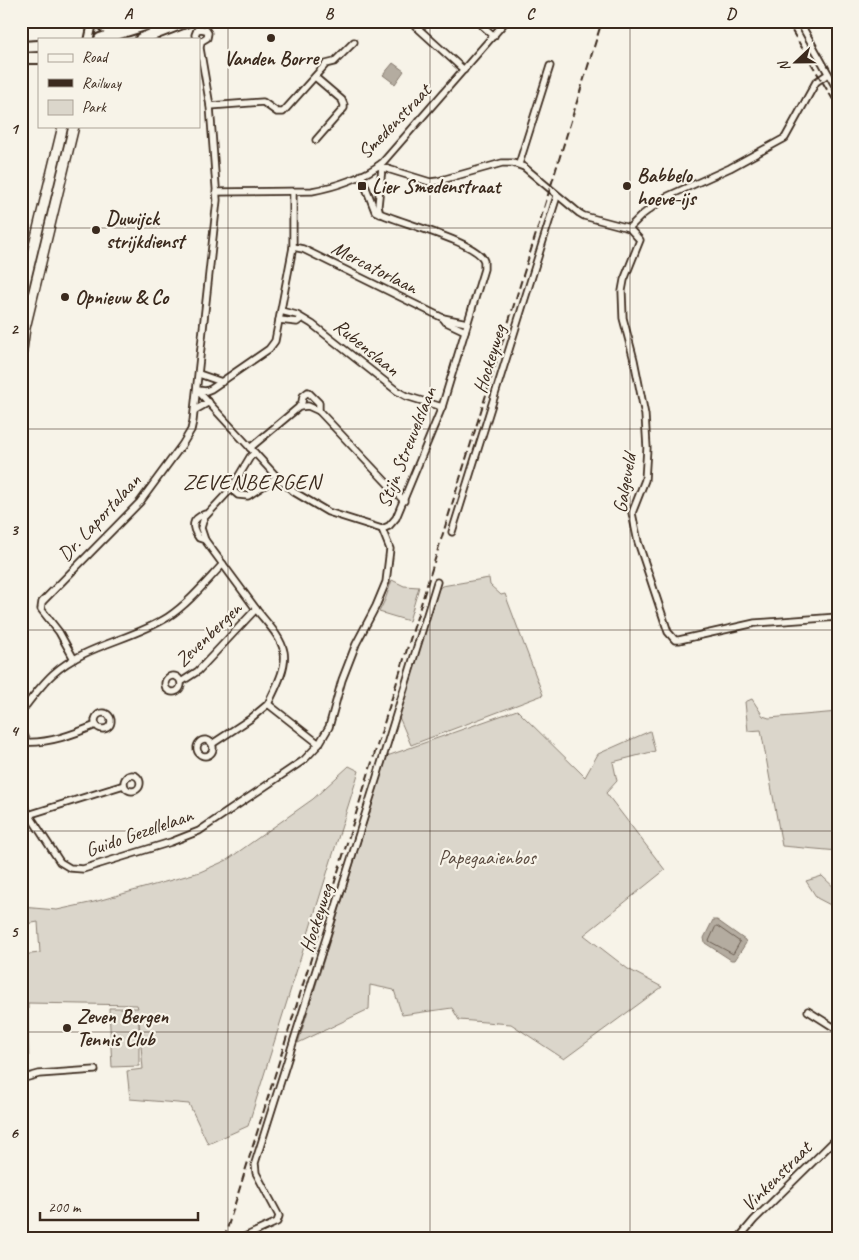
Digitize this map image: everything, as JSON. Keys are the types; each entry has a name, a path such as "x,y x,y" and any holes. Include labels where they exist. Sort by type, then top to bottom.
{"highway":[{"path":"103,38 158,21"},
{"path":"144,38 188,21"},
{"path":"21,47 38,46"},
{"path":"21,58 38,58"}],"main road":[{"path":"21,299 63,128"},
{"path":"21,357 25,328 74,128"},
{"path":"34,247 42,246 44,251"}],"street":[{"path":"89,38 93,21"},
{"path":"97,21 102,28 108,31 124,32"},
{"path":"410,21 464,70"},
{"path":"478,21 494,36"},
{"name":"Smedenstraat","path":"216,192 293,192 322,189 380,167 506,21"},
{"path":"799,21 838,91"},
{"path":"210,106 262,102 277,112 283,112 326,64 334,62 354,42"},
{"name":"Dr. Laportalaan","path":"74,659 59,632 41,609 42,602 140,502 191,430 199,374 216,192 210,106 200,48"},
{"path":"519,164 550,66"},
{"path":"380,214 378,206 380,167 430,182 502,163 513,163 519,164 584,216 629,228 642,215 666,197 730,168 785,138 816,82 828,74"},
{"path":"315,77 342,100 344,105 344,108 316,140"},
{"path":"361,175 375,211 380,214"},
{"path":"197,390 206,391 222,382 269,349 275,341 292,247 293,192"},
{"name":"Hockeyweg","path":"452,532 557,196"},
{"name":"Stijn Streuvelslaan","path":"319,744 329,727 342,680 356,644 386,582 390,549 382,529 389,526 396,518 442,407 484,268 484,260 480,255 452,240 426,229 380,214"},
{"name":"Galgeveld","path":"629,228 640,240 623,285 623,318 645,415 648,448 644,480 632,513 638,542 668,632 675,640 679,640 755,623 838,617"},
{"name":"Mercatorlaan","path":"292,247 303,249 443,318 467,323"},
{"name":"Rubenslaan","path":"281,311 297,315 312,324 397,391 406,396 442,407"},
{"name":"Mercatorlaan","path":"443,318 446,322 465,331"},
{"path":"279,320 297,322 301,319"},
{"path":"199,374 222,382"},
{"path":"197,390 294,492 342,518 382,529"},
{"name":"Zevenbergen","path":"212,744 250,719 268,704 284,664 284,653 278,638 205,540 201,528 202,522 230,488 253,450 299,407 303,396 308,392 319,402 319,411"},
{"path":"195,410 209,402"},
{"path":"299,407 308,406 319,411 404,501"},
{"path":"230,488 238,495 248,496 278,477"},
{"path":"21,712 52,674 74,659 167,618 180,608 223,564"},
{"name":"Hockeyweg","path":"240,1239 277,1222 278,1219 256,1173 255,1163 437,582"},
{"name":"Zevenbergen","path":"181,682 198,671 256,609"},
{"path":"268,704 319,744"},
{"path":"21,730 25,737 23,744 72,734 96,725"},
{"name":"Guido Gezellelaan","path":"21,802 60,862 70,868 84,869 171,842 199,831 304,760 319,744"},
{"path":"28,815 124,785"},
{"path":"808,1011 838,1030"},
{"path":"21,1079 39,1074 95,1070"},
{"name":"Vinkenstraat","path":"738,1239 754,1220 838,1137"}],"green space":[{"path":"489,578 490,585 501,595 505,594 543,695 411,745 399,717 437,590 442,586"},
{"path":"392,580 404,586 419,587 409,621 379,612"},
{"path":"752,699 763,716 769,718 838,712 838,851 782,846 761,730 748,731 745,702"},
{"name":"Papegaaienbos","path":"517,710 585,777 598,754 650,731 655,751 613,762 617,781 606,793 665,870 584,935 628,969 662,987 564,1059 511,1024 459,1020 452,1008 402,1015 394,990 370,985 369,1009 298,1043 387,756"},
{"path":"349,766 359,771 248,1126 208,1144 189,1104 130,1099 127,1071 143,1069 139,1022 139,1066 112,1067 109,1008 138,1008 137,1005 28,1003 29,1075 21,1076 21,1004 23,1003 21,1003 21,955 40,953 38,922 21,925 21,907 57,910 94,902 200,872 227,860 313,799"},
{"path":"822,876 838,891 838,909 817,898 806,881"}],"water":[{"path":"393,63 404,71 395,84 383,75"},
{"path":"713,920 717,920 745,940 746,943 735,960 731,960 705,943 704,938"}],"railway":[{"path":"224,1239 602,21"},
{"path":"786,21 838,108"}],"place":[{"name":"Vanden Borre","path":"271,38"},
{"name":"Lier Smedenstraat","path":"362,186"},
{"name":"Babbelo hoeve-ijs","path":"627,186"},
{"name":"Duwijck strijkdienst","path":"96,230"},
{"name":"Opnieuw & Co","path":"65,297"},
{"name":"Zeven Bergen Tennis Club","path":"67,1028"}],"district":[{"name":"ZEVENBERGEN","path":"252,481"}]}
